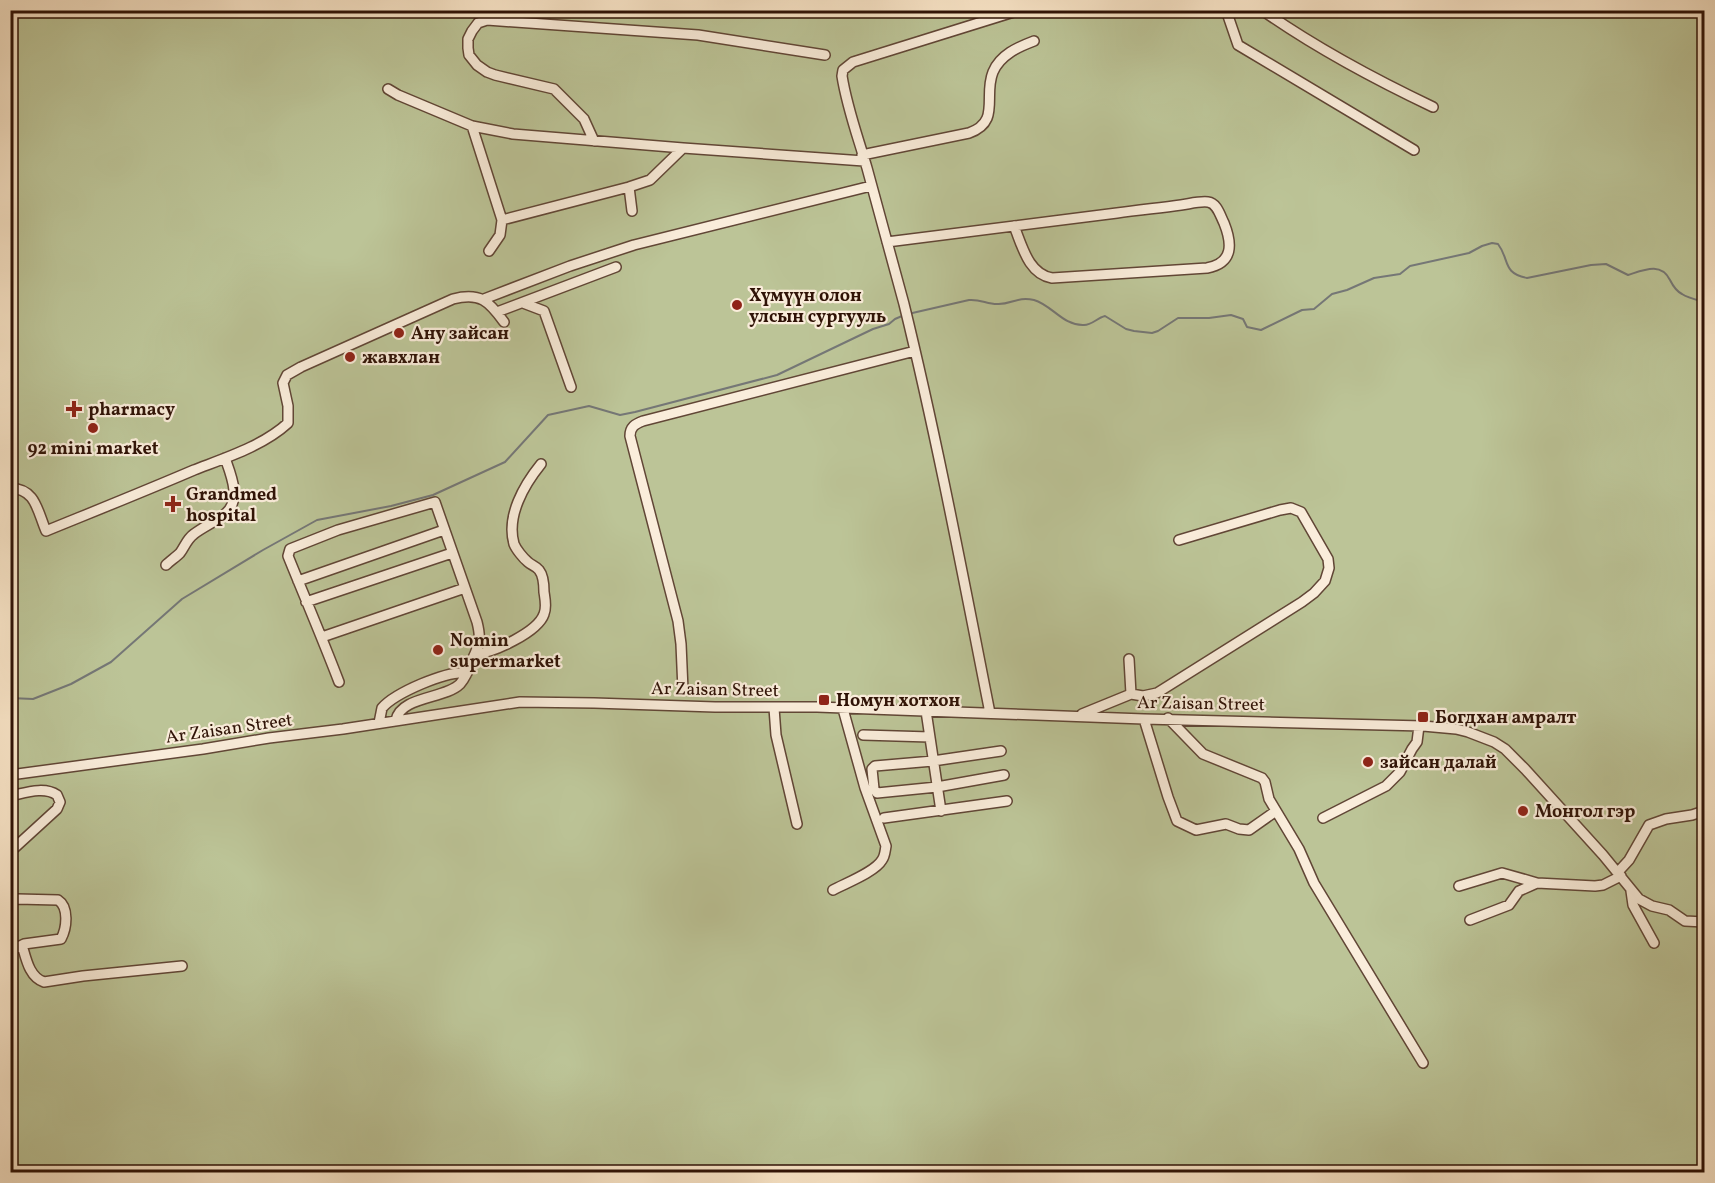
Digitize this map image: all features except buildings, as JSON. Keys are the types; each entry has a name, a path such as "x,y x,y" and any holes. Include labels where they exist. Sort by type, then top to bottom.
{"street":[{"path":"990,713 915,351 887,242 852,125 842,76 848,64 1020,10"},
{"path":"1226,10 1238,45 1414,150"},
{"path":"1262,10 1338,58 1433,107"},
{"path":"594,141 584,119 554,89 495,75 477,65 468,48 469,35 475,27 483,21 495,19 698,35 825,55"},
{"path":"388,89 472,126 513,134 683,148 863,158 979,130 987,122 993,73 999,62 1016,49 1034,41"},
{"path":"472,126 502,220 500,236 489,251"},
{"path":"502,220 650,180 683,148"},
{"path":"483,299 634,245 871,186"},
{"path":"629,187 632,211"},
{"path":"887,242 1014,226 1209,202 1219,211 1230,247 1223,260 1216,266 1207,268 1052,278 1044,276 1032,267 1014,226"},
{"path":"497,312 616,267"},
{"path":"10,488 23,489 29,494 46,531 225,458 282,429 288,423 288,406 283,383 287,375 325,357 453,299 468,296 483,299 504,322"},
{"path":"523,303 544,310 571,387"},
{"path":"683,690 678,621 630,430 643,421 915,351"},
{"path":"166,565 180,552 193,534 232,507 235,495 225,458"},
{"path":"475,654 486,653 524,635 538,625 544,615 546,609 541,574 538,568 527,562 514,546 512,527 517,503 532,475 541,464"},
{"path":"339,682 288,556 290,549 338,530 435,502 480,635 479,645 467,673 457,686 403,709 396,720"},
{"path":"1077,716 1131,694 1143,696 1157,693 1302,602 1324,581 1329,568 1326,554 1301,512 1291,508 1179,540"},
{"path":"298,581 444,530"},
{"path":"306,602 452,553"},
{"path":"322,637 465,588"},
{"path":"1129,659 1131,694"},
{"path":"379,723 382,708 399,694 449,674 467,673"},
{"name":"Ar Zaisan Street","path":"10,775 520,702 843,708 1421,726 1468,732 1494,742 1504,749 1525,768 1631,889"},
{"path":"774,708 776,735 797,824"},
{"path":"833,890 874,869 881,863 886,846 865,788 843,708"},
{"path":"926,711 941,811"},
{"path":"1144,718 1177,822 1196,831 1226,824 1250,830 1276,811"},
{"path":"1168,718 1203,754 1262,778 1265,782 1269,799 1299,849 1314,883 1423,1063"},
{"path":"1323,818 1386,786 1400,772 1417,742 1421,726"},
{"path":"863,735 930,737"},
{"path":"1001,751 873,767 874,789 877,793 937,787 1004,775"},
{"path":"10,796 35,791 50,791 57,795 60,802 57,808 10,852"},
{"path":"884,818 1007,801"},
{"path":"1459,886 1502,873 1537,883 1603,885 1619,874 1649,825 1704,811"},
{"path":"1470,920 1509,905 1519,891 1537,883"},
{"path":"1631,889 1639,899 1652,906 1669,910 1685,921 1704,922"},
{"path":"1631,889 1633,904 1654,943"},
{"path":"10,900 17,898 58,900 63,902 65,907 62,938 22,945 10,951"},
{"path":"22,945 33,974 38,980 44,982 182,966"}],"green space":[{"path":"10,11 1704,11 1704,1172 11,1172"}],"waterway":[{"path":"908,314 969,300 1002,304 1028,299 1046,306 1064,319 1077,324 1087,325 1105,316 1126,329 1152,333 1178,318 1231,315 1243,319 1247,327 1261,330 1302,310 1314,309 1332,294 1374,278 1400,274 1410,266 1469,253 1492,243 1498,244 1510,269 1519,276 1527,278 1606,264 1628,275 1657,269 1666,274 1680,293 1704,302"},
{"path":"10,698 33,699 71,684 111,662 182,599 317,520 391,506 433,495 505,462 548,415 589,406 620,415 777,375 902,316"}],"place":[{"name":"Хүмүүн олон улсын сургууль","path":"737,305"},
{"name":"Ану зайсан","path":"399,333"},
{"name":"жавхлан","path":"350,357"},
{"name":"pharmacy","path":"74,409"},
{"name":"92 mini market","path":"93,428"},
{"name":"Grandmed hospital","path":"173,504"},
{"name":"Nomin supermarket","path":"438,650"},
{"name":"Номун хотхон","path":"824,700"},
{"name":"Богдхан амралт","path":"1423,717"},
{"name":"зайсан далай","path":"1368,762"},
{"name":"Монгол гэр","path":"1523,811"}]}
